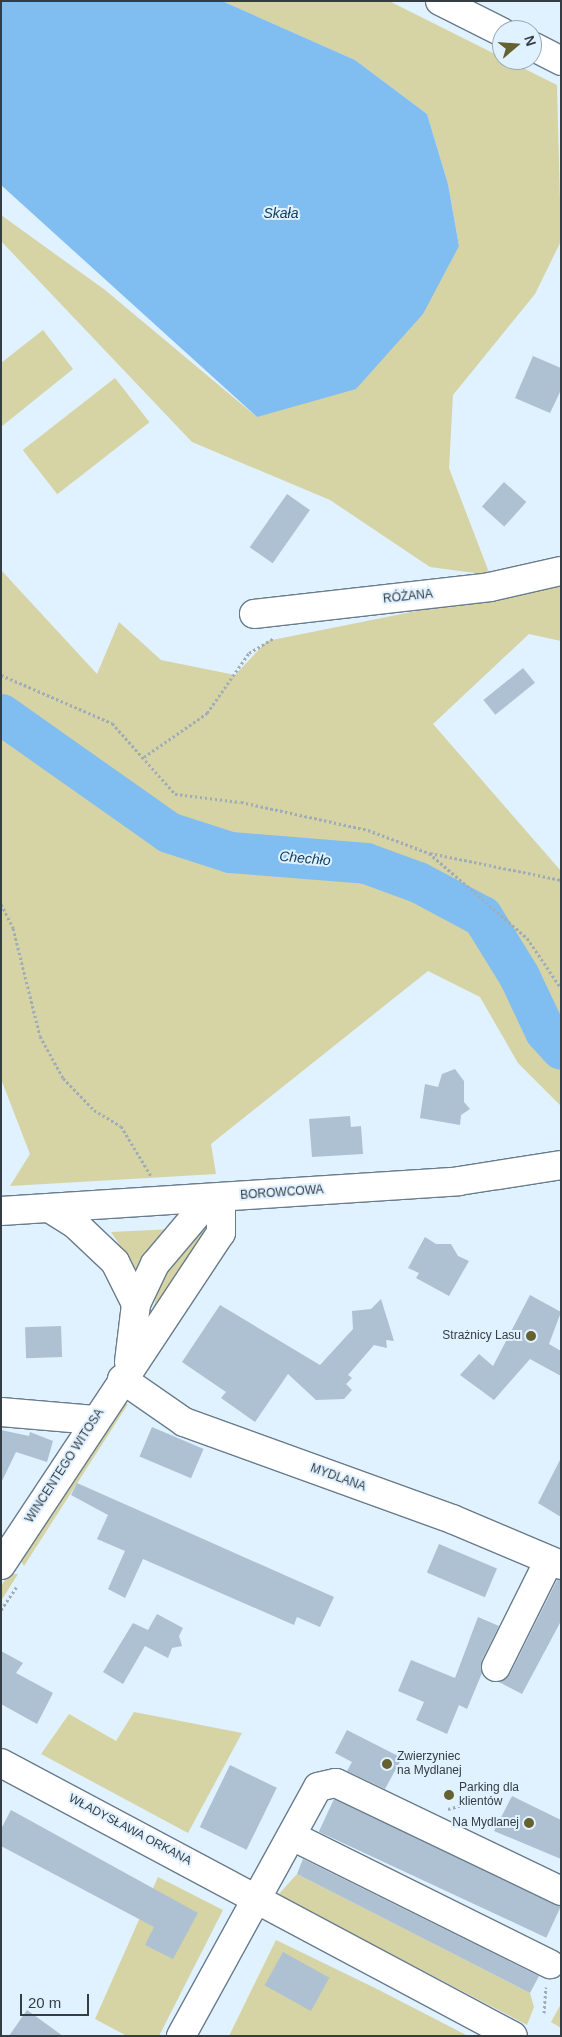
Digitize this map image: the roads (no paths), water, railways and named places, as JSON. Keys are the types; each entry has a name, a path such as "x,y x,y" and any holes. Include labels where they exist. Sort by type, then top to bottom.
{"street":[{"path":"440,1 492,27"},
{"path":"542,51 561,61"},
{"name":"RÓŻANA","path":"254,614 490,588 561,571"},
{"name":"BOROWCOWA","path":"1,1211 459,1181 561,1165"},
{"name":"WINCENTEGO WITOSA","path":"1,1565 125,1373 221,1233 260,1194"},
{"path":"215,1198 221,1233"},
{"name":"WINCENTEGO WITOSA","path":"125,1373 136,1304 155,1264 215,1198"},
{"path":"49,1208 76,1225 115,1262 136,1304"},
{"name":"MYDLANA","path":"125,1373 184,1422 452,1519 555,1562"},
{"path":"1,1412 95,1420"},
{"path":"496,1667 555,1562"},
{"name":"WŁADYSŁAWA ORKANA","path":"1,1763 258,1898 513,2036"},
{"path":"181,2036 294,1837 318,1787 336,1783 561,1892"},
{"path":"294,1837 550,1964"}],"water":[{"name":"Skała","path":"1,1 222,1 355,60 427,114 448,184 459,246 423,314 356,389 257,417 1,185"}],"waterway":[{"name":"Chechło","path":"1,714 168,832 230,852 366,863 418,882 482,916 519,976 545,1031 561,1049"}],"place":[{"name":"Strażnicy Lasu","path":"531,1336"},
{"name":"Zwierzyniec na Mydlanej","path":"387,1764"},
{"name":"Parking dla klientów","path":"449,1795"},
{"name":"Na Mydlanej","path":"529,1823"}]}
